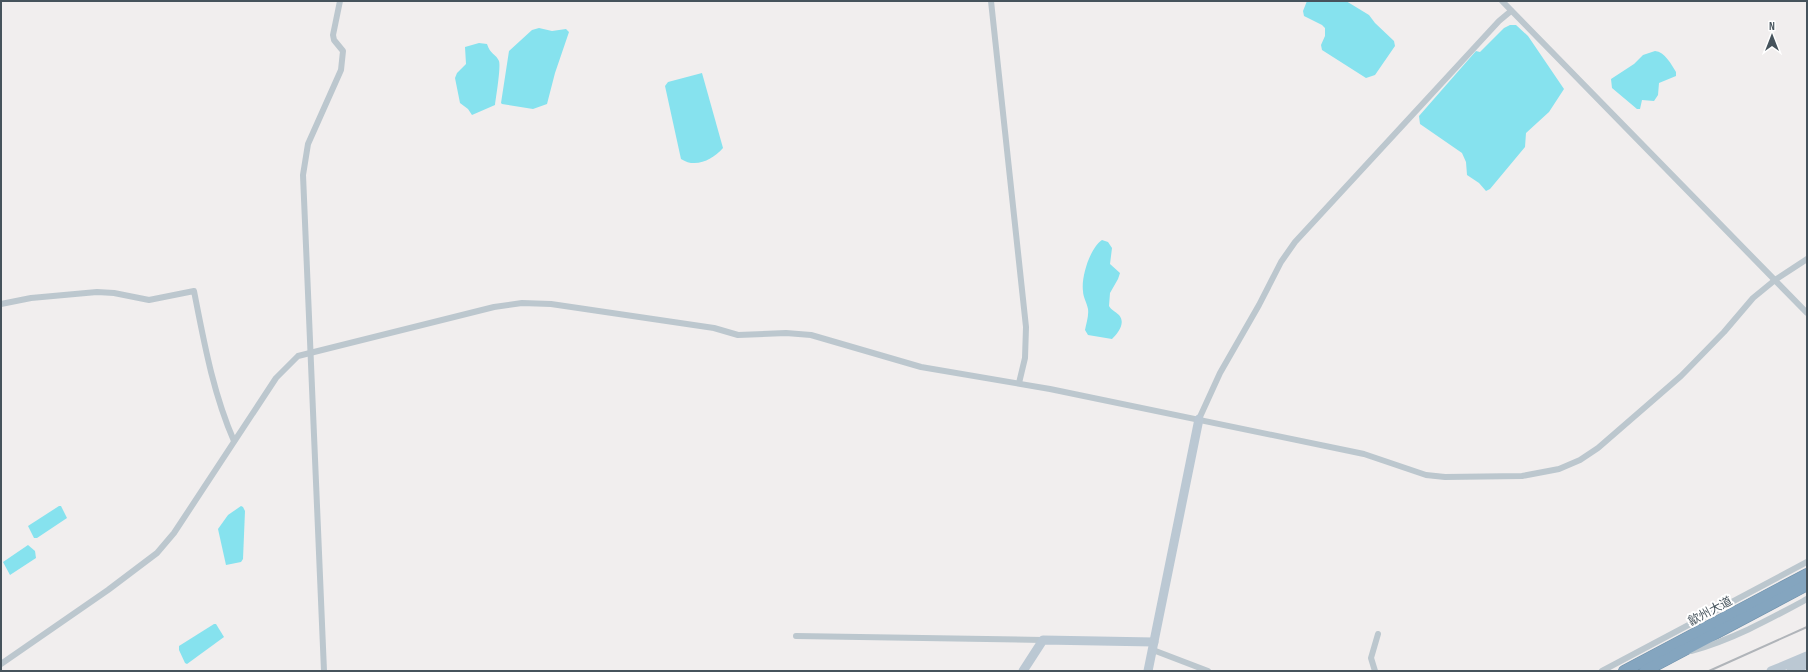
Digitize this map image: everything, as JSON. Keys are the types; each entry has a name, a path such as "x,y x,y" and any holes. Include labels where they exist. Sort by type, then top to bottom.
{"highway":[{"name":"歙州大道","path":"1624,671 1807,574"},
{"name":"歙州大道","path":"1645,671 1807,585"}],"street":[{"path":"324,671 304,165 308,144 341,67 343,51 334,40 333,35 340,1"},
{"path":"991,1 1026,327 1025,358 1019,383"},
{"path":"1502,1 1807,313"},
{"path":"1148,671 1199,419 1220,373 1259,305 1281,262 1295,242 1418,107 1499,21 1511,11"},
{"path":"1,664 108,590 157,553 174,533 282,371 298,356 494,307 522,303 541,303 714,328 738,335 786,333 811,335 921,367 1019,383 1364,454 1416,473 1436,477 1522,476 1550,472 1580,460 1606,442 1681,376 1724,332 1752,298 1774,280 1807,259"},
{"path":"1,304 31,298 97,292 114,293 150,300 194,291 210,370 224,419 234,441"},
{"path":"1602,671 1807,562"},
{"path":"1674,655 1713,645 1767,620 1807,599"},
{"path":"1375,671 1372,658 1378,634"},
{"path":"796,636 1043,640 1154,646 1208,671"},
{"path":"1024,671 1043,640"},
{"path":"1771,671 1807,656"},
{"path":"1791,671 1807,664"}],"water":[{"path":"1307,1 1346,1 1369,15 1375,23 1394,41 1395,46 1375,75 1366,78 1322,50 1321,45 1325,36 1325,28 1304,16 1303,11"},
{"path":"1510,25 1516,25 1528,36 1564,89 1549,112 1526,133 1525,147 1490,189 1486,191 1479,183 1467,175 1466,162 1462,153 1420,124 1419,116 1476,51 1480,52 1504,28"},
{"path":"539,28 552,31 566,29 569,32 555,73 547,104 533,109 502,104 509,51 532,30"},
{"path":"479,43 487,44 498,59 499,75 495,105 472,115 468,109 460,103 455,78 457,73 466,64 465,47"},
{"path":"1655,51 1662,54 1667,59 1676,72 1676,76 1659,83 1658,95 1654,101 1642,100 1640,109 1637,109 1612,88 1611,79 1634,64 1643,55"},
{"path":"702,73 723,148 709,159 698,163 692,163 681,159 665,86 668,82"},
{"path":"1102,240 1108,242 1112,248 1110,264 1120,273 1110,293 1109,306 1119,315 1122,321 1119,331 1112,339 1088,335 1085,330 1088,312 1083,293 1083,278 1090,256"},
{"path":"61,506 67,518 37,538 34,538 28,526"},
{"path":"241,506 245,511 243,559 241,562 226,565 218,529 228,515"},
{"path":"28,545 35,551 36,558 10,575 3,562"},
{"path":"216,624 224,637 187,664 185,663 179,650 179,646"}],"railway":[{"path":"1709,671 1807,627"}]}
